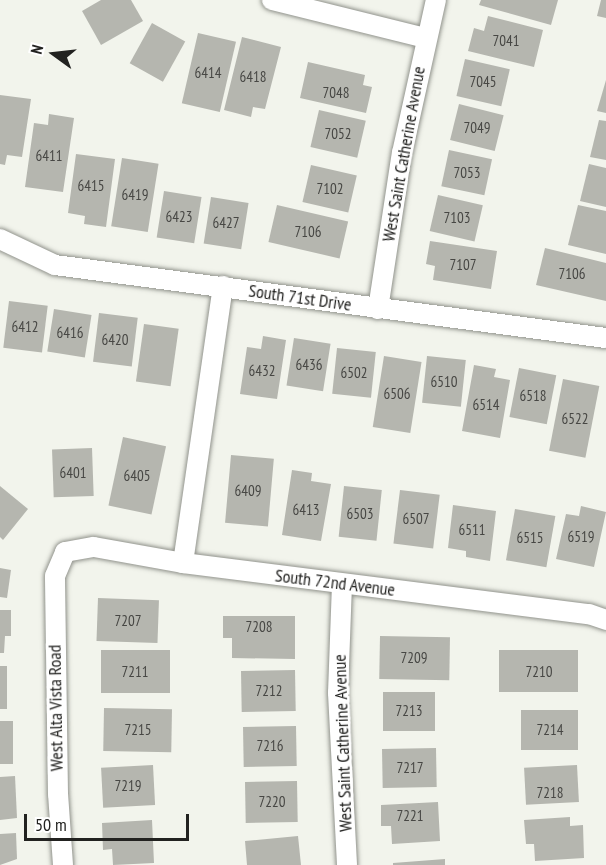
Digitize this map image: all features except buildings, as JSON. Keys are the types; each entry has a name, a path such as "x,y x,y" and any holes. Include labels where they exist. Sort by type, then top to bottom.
{"street":[{"path":"272,0 426,38"},
{"name":"West Saint Catherine Avenue","path":"378,309 400,164 436,0"},
{"name":"South 71st Drive","path":"0,240 55,265 606,338"},
{"path":"183,563 223,286"},
{"name":"South 72nd Avenue","path":"65,552 94,547 183,563 589,614 606,620"},
{"name":"West Alta Vista Road","path":"63,865 56,727 55,576 65,552"},
{"name":"West Saint Catherine Avenue","path":"342,584 338,693 347,865"}]}
